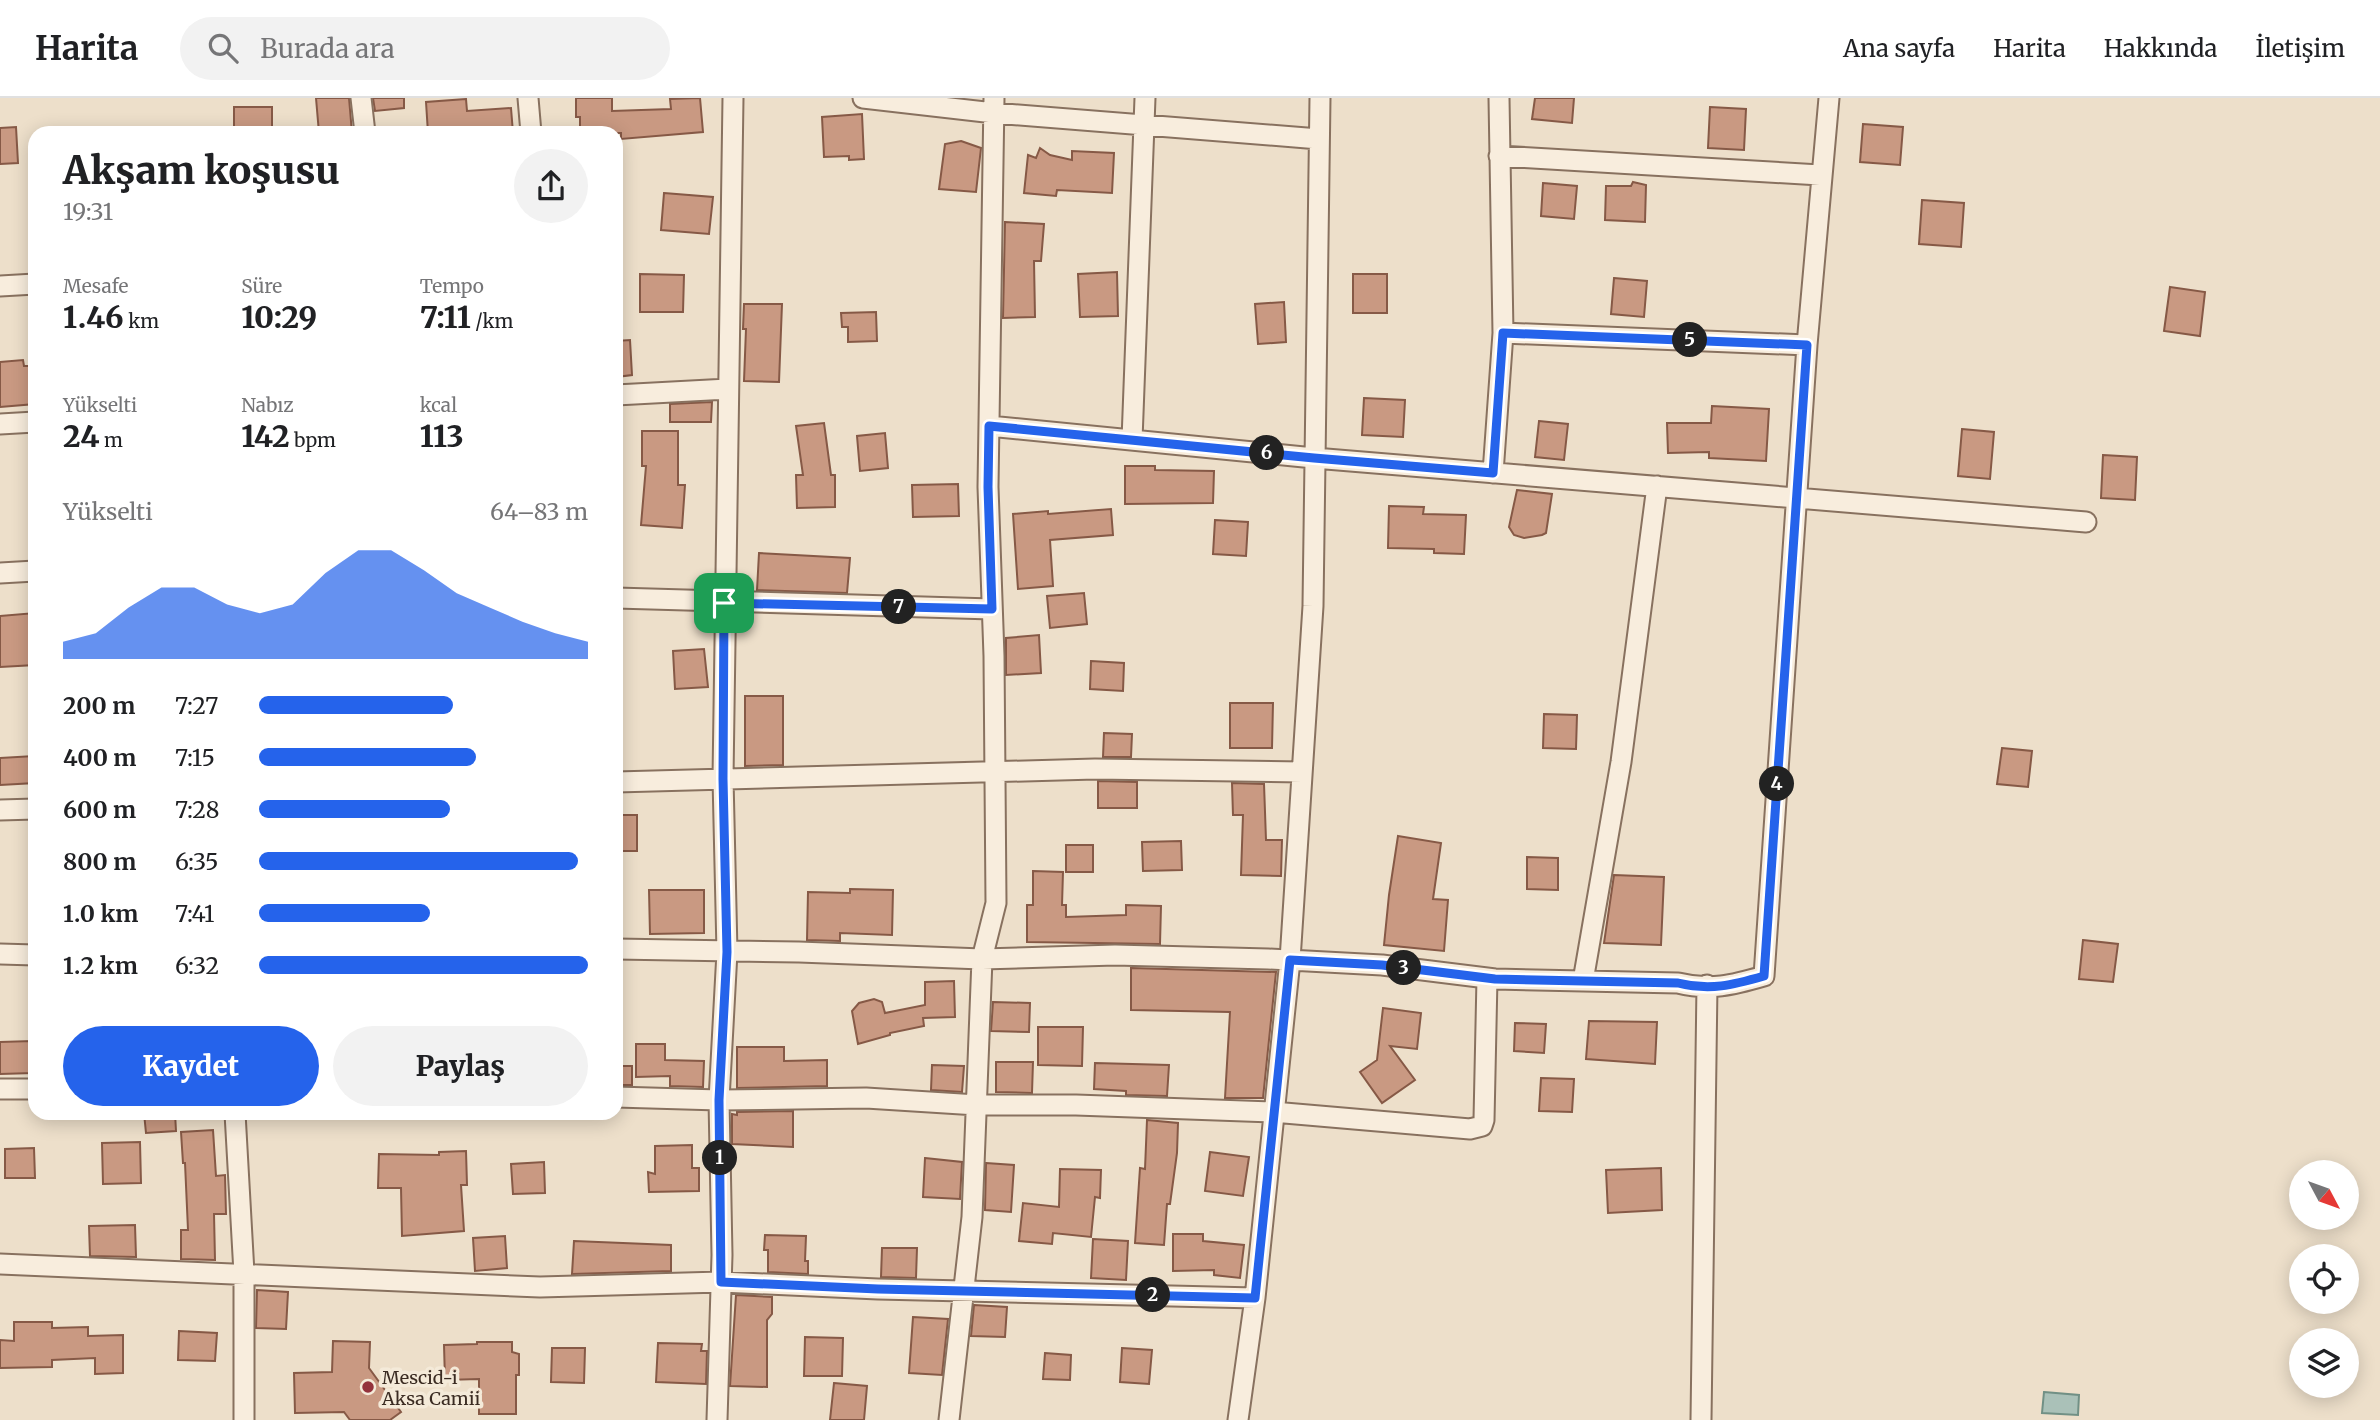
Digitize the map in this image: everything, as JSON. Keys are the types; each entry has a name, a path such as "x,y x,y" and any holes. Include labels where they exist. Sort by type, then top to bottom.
{"street":[{"path":"361,98 364,126"},
{"path":"528,98 530,126"},
{"path":"717,1420 721,1282 719,1100 727,952 723,779 724,603 733,98"},
{"path":"863,98 994,106 1144,125 1319,139"},
{"path":"1132,440 1144,98"},
{"path":"1238,1420 1255,1298 1290,960 1302,772 1312,606 1320,98"},
{"path":"1493,473 1503,333 1499,98"},
{"path":"623,950 982,959 1115,955 1290,960 1382,965 1487,978 1725,987 1764,976 1807,345 1820,175 1829,98"},
{"path":"949,1420 972,1217 982,959 996,904 988,487 994,106"},
{"path":"1499,156 1820,175"},
{"path":"0,286 28,284"},
{"path":"1503,333 1807,345"},
{"path":"623,396 728,389"},
{"path":"0,424 28,422"},
{"path":"989,426 1314,458 2086,522"},
{"path":"1583,981 1620,762 1657,486"},
{"path":"0,573 28,571"},
{"path":"623,598 992,609"},
{"path":"623,782 1095,769 1302,772"},
{"path":"0,810 28,809"},
{"path":"0,954 28,955"},
{"path":"623,1097 719,1100 866,1098 977,1105 1076,1105 1273,1112 1470,1129 1482,1126 1484,1120 1487,978"},
{"path":"1701,1420 1707,985"},
{"path":"0,1089 28,1089"},
{"path":"235,1120 244,1273 244,1420"},
{"path":"0,1264 540,1287 721,1282 878,1289 1255,1298"}],"shaded area":[{"path":"2044,1392 2079,1395 2078,1415 2042,1413"}],"building":[{"path":"316,98 349,98 351,126 318,126"},
{"path":"373,98 404,98 404,108 375,111"},
{"path":"576,98 612,98 612,111 671,109 670,99 700,98 703,132 623,139 623,126 580,126 580,117 576,117"},
{"path":"1535,98 1574,98 1572,123 1532,119"},
{"path":"466,99 467,111 511,108 512,126 428,126 426,102"},
{"path":"234,107 272,107 272,126 234,126"},
{"path":"1710,107 1746,109 1744,150 1708,148"},
{"path":"862,114 864,159 849,160 849,156 824,157 822,117"},
{"path":"1863,124 1903,127 1900,165 1860,162"},
{"path":"16,127 18,163 0,164 0,128"},
{"path":"961,141 981,148 976,192 939,189 945,144"},
{"path":"1040,148 1050,155 1072,160 1072,151 1114,153 1112,193 1057,190 1056,196 1024,193 1028,155 1036,158"},
{"path":"1633,182 1646,185 1645,222 1605,220 1606,186 1631,186"},
{"path":"1543,183 1577,186 1574,219 1541,216"},
{"path":"664,193 713,197 709,234 661,230"},
{"path":"1922,200 1964,203 1961,247 1919,244"},
{"path":"1005,222 1044,224 1041,261 1034,261 1035,317 1003,318"},
{"path":"1117,272 1118,316 1080,317 1078,274"},
{"path":"640,274 684,275 683,312 640,312"},
{"path":"1353,274 1387,274 1387,313 1353,313"},
{"path":"1614,278 1647,281 1644,317 1611,314"},
{"path":"2170,287 2205,292 2200,336 2164,331"},
{"path":"1284,302 1286,342 1258,344 1255,304"},
{"path":"744,304 782,304 779,382 744,381"},
{"path":"876,312 877,341 848,342 848,327 842,327 841,313"},
{"path":"623,340 630,340 632,375 623,376"},
{"path":"23,360 24,366 28,366 28,405 0,407 0,362"},
{"path":"1364,398 1405,400 1403,437 1362,435"},
{"path":"712,402 711,422 670,422 670,404"},
{"path":"1712,406 1769,409 1766,461 1709,458 1709,452 1668,453 1667,423 1711,423"},
{"path":"1539,421 1568,424 1564,460 1535,457"},
{"path":"824,423 831,475 835,475 835,507 797,508 796,475 803,475 796,426"},
{"path":"1962,429 1994,432 1990,479 1958,476"},
{"path":"642,431 678,431 678,485 685,485 682,528 641,525 646,466 642,466"},
{"path":"885,433 888,468 860,471 857,436"},
{"path":"2103,455 2137,457 2135,500 2101,498"},
{"path":"1125,466 1155,466 1155,470 1214,471 1213,503 1125,504"},
{"path":"958,484 959,516 913,517 912,485"},
{"path":"1517,490 1552,494 1546,533 1524,538 1514,535 1509,527"},
{"path":"1389,506 1424,507 1423,514 1466,515 1464,554 1434,553 1434,549 1388,548"},
{"path":"1111,509 1113,535 1050,540 1053,586 1018,589 1013,514"},
{"path":"1215,520 1248,522 1246,556 1213,554"},
{"path":"759,553 850,558 847,593 757,590"},
{"path":"1084,593 1087,624 1050,628 1047,596"},
{"path":"28,614 28,665 0,667 0,616"},
{"path":"1039,635 1041,673 1006,675 1006,638"},
{"path":"704,649 708,687 675,689 673,651"},
{"path":"1091,661 1124,663 1123,691 1090,689"},
{"path":"745,696 783,696 783,765 745,766"},
{"path":"1230,703 1273,703 1272,748 1230,748"},
{"path":"1544,714 1577,715 1576,749 1543,748"},
{"path":"1104,733 1132,734 1131,757 1103,757"},
{"path":"2002,748 2032,751 2028,787 1997,784"},
{"path":"28,756 28,783 0,785 0,758"},
{"path":"1098,781 1137,782 1137,808 1098,808"},
{"path":"1232,783 1264,784 1266,840 1282,840 1281,876 1241,875 1243,815 1233,815"},
{"path":"623,815 637,815 637,851 623,851"},
{"path":"1398,836 1441,843 1433,899 1448,900 1444,951 1384,945"},
{"path":"1181,841 1182,870 1143,871 1142,842"},
{"path":"1066,845 1093,845 1093,872 1066,872"},
{"path":"1527,857 1558,858 1558,890 1527,889"},
{"path":"1033,871 1063,872 1062,905 1066,905 1066,917 1126,915 1126,905 1161,906 1160,944 1027,942 1027,905 1033,905"},
{"path":"1614,875 1664,877 1661,945 1604,943"},
{"path":"850,889 893,890 892,935 840,933 840,941 807,940 808,892 850,893"},
{"path":"649,890 704,890 704,933 650,934"},
{"path":"2083,940 2118,944 2113,982 2079,979"},
{"path":"1131,968 1276,972 1263,1098 1225,1098 1230,1012 1131,1010"},
{"path":"954,981 955,1017 923,1018 924,1026 890,1033 858,1044 852,1011 859,1003 874,999 882,1002 885,1013 925,1005 925,982"},
{"path":"993,1002 1030,1003 1029,1032 991,1031"},
{"path":"1383,1008 1421,1013 1417,1049 1390,1046 1415,1080 1382,1103 1360,1072 1377,1060"},
{"path":"1589,1021 1657,1022 1655,1064 1586,1059"},
{"path":"1515,1023 1546,1024 1544,1053 1514,1051"},
{"path":"1038,1027 1083,1027 1082,1066 1038,1065"},
{"path":"28,1041 28,1073 0,1074 0,1042"},
{"path":"636,1044 665,1044 665,1060 704,1061 703,1087 670,1086 670,1076 636,1077"},
{"path":"737,1047 784,1047 784,1061 827,1060 827,1086 737,1088"},
{"path":"996,1062 1033,1062 1032,1093 996,1092"},
{"path":"1095,1063 1169,1065 1167,1096 1126,1095 1126,1091 1094,1089"},
{"path":"932,1065 964,1066 962,1092 931,1090"},
{"path":"623,1066 632,1066 632,1085 623,1085"},
{"path":"1541,1078 1574,1079 1572,1112 1539,1111"},
{"path":"793,1111 793,1147 732,1144 732,1114"},
{"path":"145,1120 175,1120 176,1131 146,1133"},
{"path":"1147,1120 1178,1123 1177,1153 1170,1204 1167,1204 1164,1245 1135,1243 1140,1168 1145,1169"},
{"path":"213,1130 216,1176 225,1175 226,1214 214,1214 215,1260 181,1259 181,1230 188,1230 181,1132"},
{"path":"140,1142 141,1183 103,1184 102,1143"},
{"path":"692,1145 692,1168 699,1168 699,1191 649,1192 648,1172 655,1174 655,1146"},
{"path":"34,1148 35,1178 5,1178 5,1149"},
{"path":"466,1151 467,1185 461,1185 464,1231 402,1236 401,1188 378,1188 379,1154 439,1155 439,1152"},
{"path":"1210,1152 1249,1157 1243,1196 1205,1191"},
{"path":"925,1158 962,1162 960,1199 923,1197"},
{"path":"544,1162 545,1193 513,1194 511,1164"},
{"path":"986,1163 1014,1165 1011,1212 985,1210"},
{"path":"1661,1168 1662,1210 1608,1213 1606,1170"},
{"path":"1060,1169 1101,1170 1100,1198 1095,1197 1091,1237 1053,1233 1052,1244 1019,1241 1023,1203 1059,1207"},
{"path":"135,1225 136,1257 90,1256 89,1226"},
{"path":"1173,1234 1203,1234 1203,1241 1244,1245 1240,1278 1214,1275 1214,1270 1173,1271"},
{"path":"765,1235 806,1236 805,1261 808,1261 808,1274 768,1272 768,1250 764,1250"},
{"path":"505,1236 507,1268 475,1271 473,1238"},
{"path":"1093,1239 1128,1241 1126,1280 1091,1278"},
{"path":"574,1241 671,1245 671,1271 572,1274"},
{"path":"882,1248 917,1248 916,1278 881,1277"},
{"path":"257,1290 288,1292 286,1329 256,1328"},
{"path":"736,1295 772,1297 772,1314 767,1320 767,1387 730,1386"},
{"path":"974,1305 1007,1307 1005,1337 971,1336"},
{"path":"913,1317 948,1319 942,1375 909,1373"},
{"path":"14,1322 52,1322 52,1328 88,1327 88,1336 123,1335 123,1373 95,1374 95,1358 52,1360 52,1367 0,1368 0,1340 14,1341"},
{"path":"179,1331 217,1333 215,1361 178,1360"},
{"path":"805,1337 843,1338 842,1376 804,1376"},
{"path":"333,1341 370,1342 369,1368 401,1412 390,1420 350,1420 344,1412 295,1413 294,1373 332,1372"},
{"path":"512,1342 512,1352 519,1354 516,1414 479,1414 479,1379 445,1380 444,1345"},
{"path":"658,1343 702,1344 701,1351 707,1351 706,1384 656,1382"},
{"path":"552,1348 585,1348 584,1383 551,1382"},
{"path":"1122,1348 1152,1350 1149,1384 1120,1382"},
{"path":"1045,1353 1071,1355 1070,1380 1043,1379"},
{"path":"834,1383 867,1386 864,1420 830,1420"}],"place":[{"name":"Mescid-i Aksa Camii","path":"368,1387"}],"route":[{"path":"1503,333 1807,345 1764,976 1725,987 1693,986 1678,983 1495,979 1382,965 1290,960 1255,1298 878,1289 721,1282 719,1100 727,952 723,779 724,603 992,609 989,426 1493,473 1503,333"}]}
